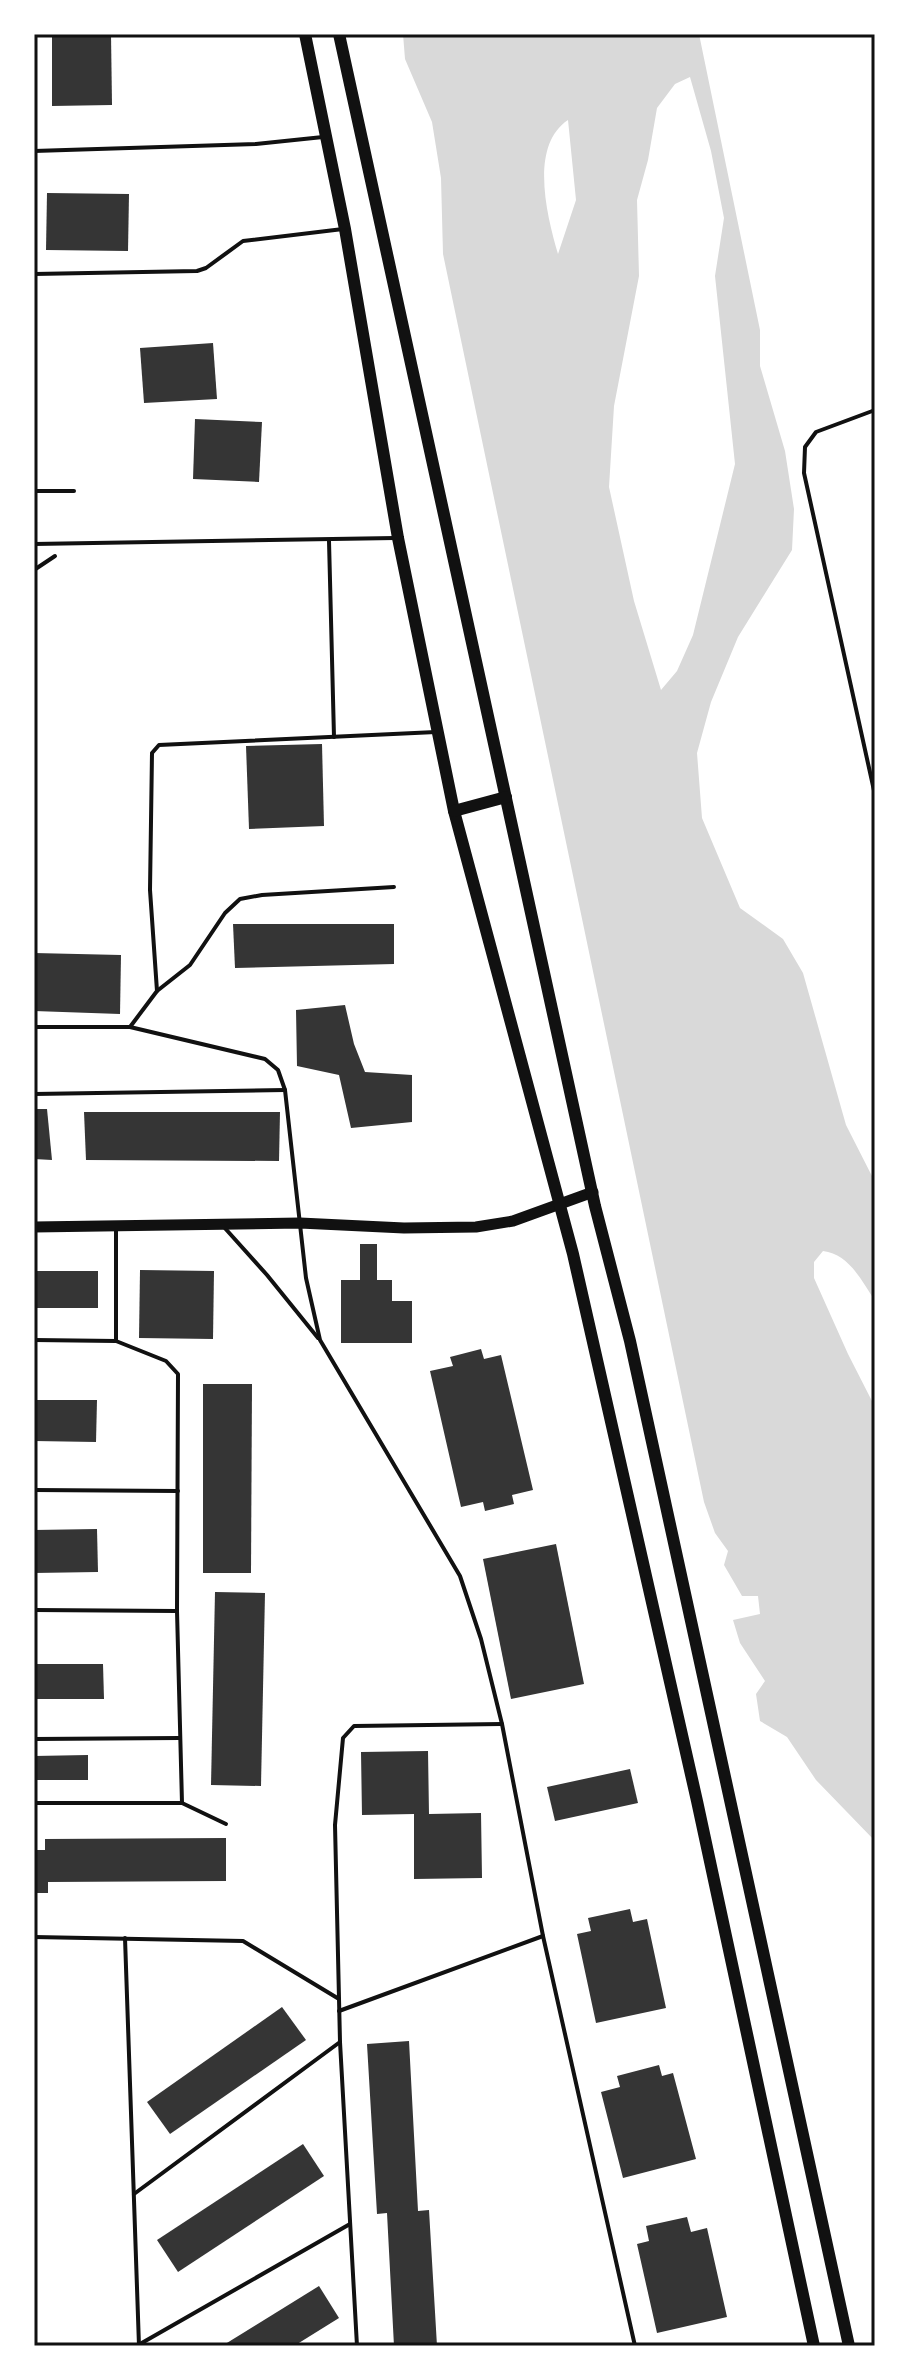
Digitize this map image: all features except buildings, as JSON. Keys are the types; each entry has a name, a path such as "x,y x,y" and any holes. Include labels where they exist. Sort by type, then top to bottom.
{"main road":[{"path":"305,34 345,229 398,538 436,732 454,811 573,1254 697,1801 814,2346"},
{"path":"339,34 593,1192 630,1341 849,2346"},
{"path":"454,811 506,797"}],"street":[{"path":"34,1227 300,1223 404,1228 476,1227 513,1221 593,1192"}],"lane":[{"path":"34,151 256,144 326,137"},
{"path":"34,274 197,271 206,268 243,241 345,229"},
{"path":"875,410 816,432 805,447 804,473 875,795"},
{"path":"34,491 74,491"},
{"path":"34,544 398,538"},
{"path":"329,541 334,737"},
{"path":"157,991 150,890 150,789 154,748 159,745 436,732"},
{"path":"130,1027 157,991 190,965 225,913 240,899 394,887"},
{"path":"34,1027 130,1027 265,1059 278,1070 285,1090 308,1290 320,1340"},
{"path":"34,1094 285,1090"},
{"path":"221,1225 320,1340 460,1576 481,1639 502,1724 543,1936 635,2346"},
{"path":"116,1227 116,1341"},
{"path":"34,1340 116,1341 166,1361 178,1374 177,1611 182,1803"},
{"path":"34,1490 178,1491"},
{"path":"34,1610 177,1611"},
{"path":"357,2346 339,2011 335,1825 343,1738 354,1726 502,1724"},
{"path":"34,1739 180,1738"},
{"path":"34,1803 182,1803 226,1824"},
{"path":"339,2011 543,1936"},
{"path":"34,1937 243,1941 339,1999"},
{"path":"125,1938 139,2345 350,2224"},
{"path":"134,2194 340,2042"}],"shaded area":[{"path":"403,34 699,34 760,330 760,366 785,451 794,509 792,550 738,637 711,702 697,753 702,818 740,908 783,939 803,973 846,1125 875,1182 875,1301 854,1270 832,1253 823,1251 814,1262 814,1278 875,1407 875,1841 816,1780 787,1737 760,1721 756,1694 765,1681 740,1643 733,1620 760,1614 758,1596 742,1596 724,1565 728,1551 715,1533 704,1502 443,254 441,178 432,122 405,59","holes":["690,77 711,151 724,218 715,276 735,464 693,635 677,671 661,690 634,601 609,487 614,406 639,276 637,200 657,108 675,84","568,120 576,200 558,254 546,202 545,164 548,147 556,132"]}]}
